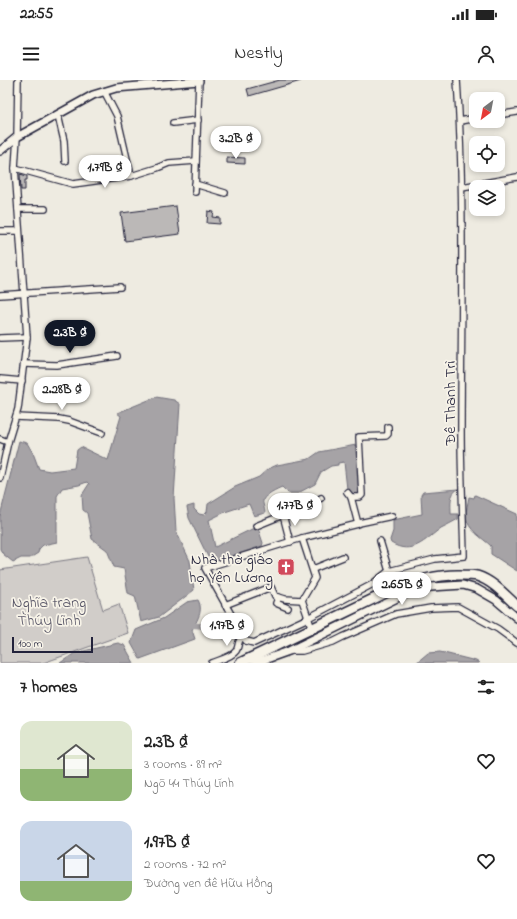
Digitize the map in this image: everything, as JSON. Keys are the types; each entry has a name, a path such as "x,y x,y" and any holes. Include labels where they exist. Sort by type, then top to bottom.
{"main road":[{"path":"244,661 390,591 409,583 440,575 477,576 496,587 517,606"}],"street":[{"path":"0,478 8,442 16,417 27,337 15,168 18,80"},
{"name":"Đê Thanh Trì","path":"243,636 246,641 254,643 308,618 371,585 389,571 435,559 464,556 461,433 462,187 457,80"},
{"path":"0,151 17,137 93,95 104,91 139,83 199,81 195,192"},
{"path":"104,91 117,116 131,176"},
{"path":"505,114 517,112"},
{"path":"58,115 64,141 65,161"},
{"path":"460,120 469,119"},
{"path":"173,123 198,120"},
{"path":"15,168 73,184 131,176 169,163 196,161"},
{"path":"462,187 517,177"},
{"path":"195,184 225,193"},
{"path":"18,209 45,209"},
{"path":"0,231 19,231"},
{"path":"0,295 120,287"},
{"path":"0,338 27,337"},
{"path":"24,364 57,365 117,356"},
{"path":"0,379 22,381"},
{"path":"16,417 59,419 102,433"},
{"path":"351,497 360,497 362,495 359,437 386,436 388,434 388,427"},
{"path":"0,439 8,442"},
{"path":"347,492 351,497 359,523"},
{"path":"256,526 283,515 302,510 321,498"},
{"path":"283,515 290,542"},
{"path":"212,663 233,654 237,649 238,641 243,636 205,568 302,538 392,516"},
{"path":"302,538 315,578 302,600"},
{"path":"380,541 389,571"},
{"path":"313,569 343,557"},
{"path":"244,661 259,662 289,651 405,594 430,587 464,585 477,589 496,600 517,618"},
{"path":"225,605 270,587 275,596 285,599 302,600"},
{"path":"279,597 276,603 288,608"},
{"path":"302,600 312,629"},
{"path":"289,651 302,651 333,642 396,614 431,608 451,607 458,607 470,613 498,629 517,643"}],"green space":[{"name":"Nghĩa trang Thúy Lĩnh","path":"87,557 103,610 119,604 128,633 43,663 0,663 0,570"}],"shaded area":[{"path":"156,397 174,400 180,404 174,498 176,531 190,561 194,590 159,617 141,622 135,596 128,593 124,569 114,567 107,550 92,539 87,513 83,510 82,495 89,484 87,482 62,488 57,496 57,542 43,545 39,549 38,553 30,558 21,558 13,562 3,554 0,549 0,516 19,441 27,443 33,453 39,469 50,471 74,468 77,450 81,447 108,460 121,416 117,413"},
{"path":"356,445 358,447 361,492 358,495 352,495 347,489 344,462 331,466 321,472 315,484 298,493 288,493 282,487 272,492 263,500 265,513 254,516 249,504 225,512 209,520 215,547 254,528 258,528 263,543 262,546 211,563 189,518 187,507 194,505 194,509 199,514 204,515 207,512 208,504 235,487 259,477 268,469 277,465 309,459 319,452"},
{"path":"458,489 452,496 451,514 458,514 458,519 441,528 418,545 405,548 391,543 390,540 393,531 393,520 422,514 421,495 423,492"},
{"path":"475,495 517,514 517,571 491,554 491,546 472,530 469,525 466,516 467,506 469,497 474,498"},
{"path":"198,600 200,604 200,612 192,630 195,639 140,659 131,643 136,630 164,618 187,602"},
{"path":"118,643 124,645 134,663 60,663 75,653"},
{"path":"440,652 479,663 416,663 428,653"}],"building":[{"path":"280,80 301,81 249,96 247,89"},
{"path":"227,157 245,158 245,164 227,163"},
{"path":"20,174 27,176 27,180 25,180 25,190 21,190"},
{"path":"176,206 180,234 125,241 121,213"},
{"path":"208,211 214,212 213,217 220,218 220,224 207,223"}],"waterway":[{"path":"191,625 211,627 225,637"}],"place":[{"name":"Nhà thờ giáo họ Yên Lương","path":"286,567"}]}
